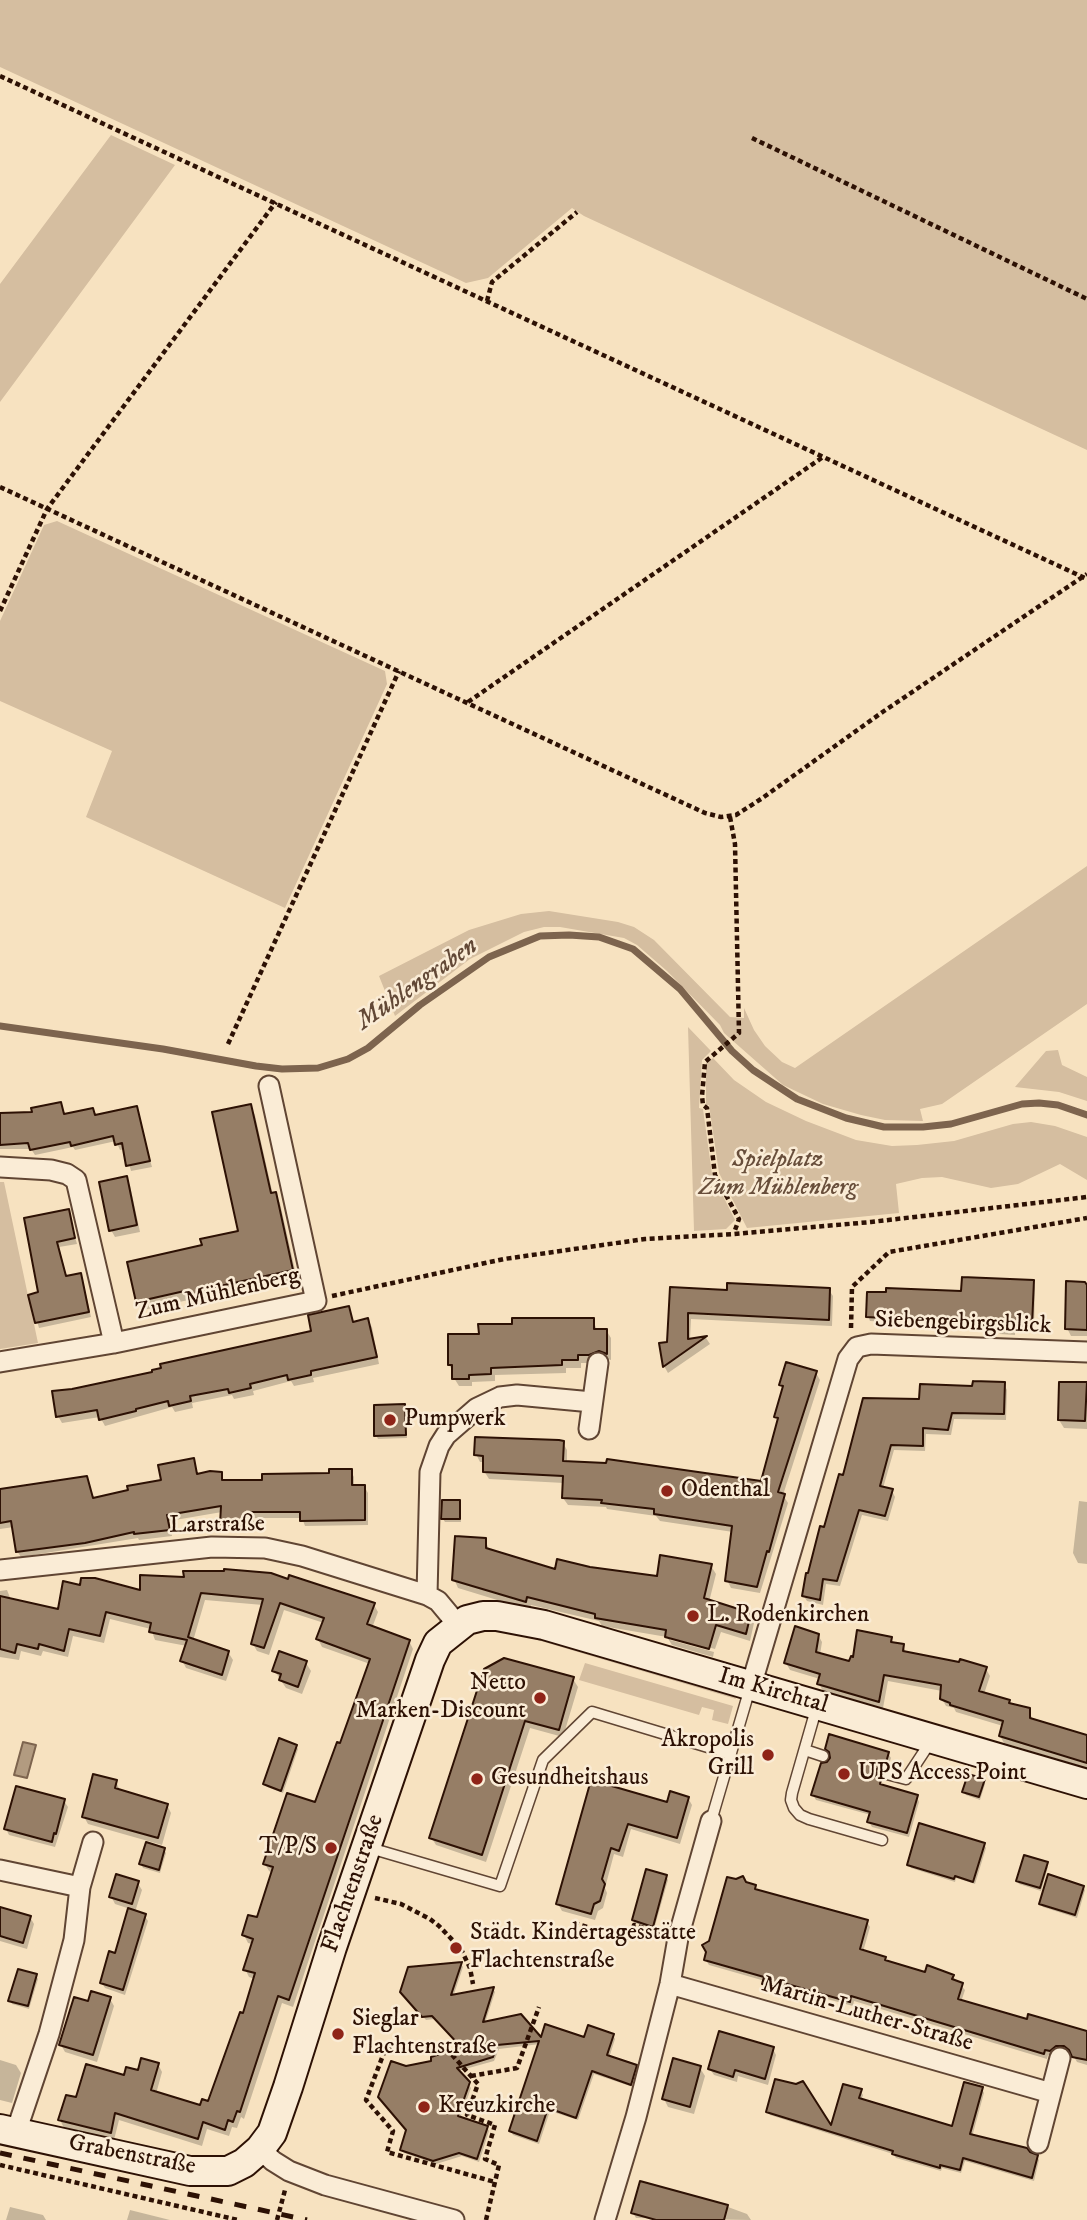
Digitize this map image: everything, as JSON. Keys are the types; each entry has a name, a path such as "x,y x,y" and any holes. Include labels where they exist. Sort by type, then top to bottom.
{"street":[{"name":"Zum Mühlenberg","path":"0,1362 114,1343 316,1301 269,1086"},
{"path":"0,1167 51,1170 67,1174 76,1180 114,1343"},
{"name":"Siebengebirgsblick","path":"751,1686 848,1359 857,1347 871,1344 1087,1352"},
{"path":"589,1429 598,1363"},
{"path":"426,1595 430,1472 446,1435 477,1408 500,1397 517,1395 592,1402"},
{"name":"Larstraße","path":"0,1570 155,1552 251,1547 302,1556 426,1595 438,1601 458,1625"},
{"name":"Im Kirchtal","path":"458,1625 483,1616 544,1625 1087,1784"},
{"name":"Flachtenstraße","path":"260,2149 272,2133 284,2099 430,1660 438,1643 458,1625"},
{"path":"605,2220 636,2117 670,1984 678,1938 711,1821"},
{"path":"8,2130 49,2034 74,1940 80,1887 93,1842"},
{"path":"0,1870 80,1887"},
{"name":"Martin-Luther-Straße","path":"670,1984 1051,2093"},
{"path":"1038,2143 1060,2058"},
{"name":"Grabenstraße","path":"8,2130 190,2171 228,2171 244,2163 260,2149"},
{"path":"260,2149 289,2171 325,2185 454,2220"}],"lane":[{"path":"711,1821 751,1686"},
{"path":"817,1705 791,1801 800,1815 883,1839"},
{"path":"366,1847 500,1886 543,1760 592,1712 731,1754"},
{"path":"883,1773 906,1779 932,1738"},
{"path":"804,1750 823,1756"}],"path":[{"path":"0,76 1086,576"},
{"path":"752,138 1087,299"},
{"path":"0,611 47,509 276,201"},
{"path":"487,301 492,282 577,212"},
{"path":"468,702 823,457"},
{"path":"0,488 705,813 730,817 761,799 884,711 1086,576"},
{"path":"228,1044 399,671"},
{"path":"730,817 735,844 739,1033 705,1062 703,1105 707,1108 715,1175 739,1219 734,1234"},
{"path":"316,1301 389,1282 504,1259 645,1239 734,1234 1087,1197"},
{"path":"851,1335 852,1287 889,1252 1087,1218"},
{"path":"375,1898 401,1904 439,1926 461,1949 470,1968 473,1984"},
{"path":"574,1923 626,1939 631,1936 635,1925 678,1938"},
{"path":"471,2076 517,2068 539,2007"},
{"path":"486,2220 495,2182 499,2165 485,2159 495,2125 467,2115 478,2084 446,2048 438,2044 385,2050 366,2100 393,2131 387,2152 495,2182"},
{"path":"0,2165 237,2220"},
{"path":"277,2220 289,2171"}],"green space":[{"path":"0,0 1087,0 1087,450 584,216 572,208 488,278 466,283 0,67"},
{"path":"111,135 175,165 0,402 0,284"},
{"path":"57,521 385,671 387,684 285,908 86,817 112,751 0,701 0,621 44,525"},
{"path":"1087,866 1087,1004 942,1104 920,1109 923,1121 885,1120 861,1115 823,1104 783,1085 724,1033 720,1025 667,971 637,945 624,938 560,927 544,927 524,932 470,959 395,1016 379,976 469,930 521,914 549,911 618,922 634,927 654,940 730,1017 744,1018 744,1008 765,1046 782,1062 795,1068"},
{"path":"688,1027 711,1051 702,1060 699,1108 703,1109 712,1174 735,1220 726,1229 694,1231"},
{"path":"1058,1050 1062,1065 1087,1077 1087,1101 1059,1092 1015,1087 1046,1051"},
{"name":"Spielplatz Zum Mühlenberg","path":"713,1058 734,1080 766,1102 856,1140 892,1146 917,1145 954,1141 1013,1124 1031,1122 1055,1126 1087,1137 1087,1180 1060,1164 1018,1184 991,1188 942,1177 922,1178 896,1184 899,1213 747,1228 719,1173 709,1105 706,1105 706,1063"},
{"path":"0,1182 4,1182 38,1343 0,1349"},
{"path":"527,1633 733,1693 736,1699 524,1636"},
{"path":"585,1663 733,1706 728,1724 712,1720 714,1710 702,1707 699,1715 579,1680"}],"shaded area":[{"path":"23,1742 36,1745 27,1778 14,1775"}],"building":[{"path":"61,1102 64,1114 93,1108 95,1115 137,1106 150,1161 126,1166 122,1143 115,1145 113,1136 71,1146 70,1142 30,1150 28,1143 0,1145 0,1113 32,1112 31,1108"},
{"path":"251,1104 271,1193 276,1192 293,1270 211,1288 212,1291 190,1296 189,1290 136,1302 127,1262 202,1245 200,1239 238,1231 212,1112"},
{"path":"127,1176 137,1225 109,1231 99,1182"},
{"path":"69,1209 75,1238 57,1242 66,1276 81,1273 89,1312 35,1323 28,1295 38,1292 24,1218"},
{"path":"962,1277 1034,1280 1032,1326 1014,1325 1013,1331 995,1330 995,1325 885,1321 885,1318 866,1317 867,1292 886,1292 886,1288 961,1291"},
{"path":"1066,1281 1085,1282 1087,1285 1087,1330 1065,1329"},
{"path":"727,1283 830,1288 829,1320 688,1313 688,1339 707,1336 663,1367 659,1343 667,1342 670,1287 727,1290"},
{"path":"349,1306 353,1322 368,1318 377,1357 311,1371 311,1375 288,1380 287,1375 250,1384 251,1388 229,1393 228,1389 190,1396 191,1401 169,1406 168,1401 99,1420 97,1410 56,1417 52,1391 152,1372 161,1368 160,1364 311,1331 308,1315"},
{"path":"512,1318 594,1318 594,1329 607,1329 607,1354 599,1351 578,1355 578,1360 562,1360 562,1365 491,1368 491,1374 469,1375 469,1379 452,1379 452,1365 448,1365 448,1334 479,1334 478,1324 512,1324"},
{"path":"786,1362 817,1371 778,1492 785,1494 757,1587 725,1581 732,1526 654,1514 654,1509 601,1503 602,1500 562,1498 563,1476 483,1472 483,1456 474,1455 475,1437 559,1440 564,1441 563,1461 606,1463 607,1459 761,1481 778,1418 774,1417 783,1386 779,1385"},
{"path":"973,1381 1005,1382 1004,1414 952,1413 948,1430 923,1428 923,1446 891,1445 880,1486 893,1489 885,1516 859,1510 837,1581 823,1579 820,1600 802,1596 820,1526 824,1527 839,1474 843,1475 863,1398 919,1399 920,1384 972,1386"},
{"path":"1059,1382 1087,1382 1085,1421 1058,1420"},
{"name":"Pumpwerk","path":"405,1404 406,1435 374,1436 374,1405"},
{"path":"194,1458 197,1474 222,1472 222,1480 262,1480 262,1474 329,1473 329,1469 352,1469 352,1485 365,1485 365,1520 300,1521 300,1512 251,1512 250,1527 220,1524 221,1506 167,1515 170,1530 134,1532 85,1543 16,1552 11,1521 0,1523 0,1489 87,1476 93,1498 128,1490 127,1486 161,1480 158,1465"},
{"path":"442,1500 460,1500 460,1519 441,1519"},
{"path":"455,1536 486,1538 486,1548 555,1569 557,1559 590,1567 657,1576 660,1555 712,1564 704,1598 751,1613 746,1634 716,1625 709,1649 665,1637 666,1630 595,1618 595,1614 527,1597 526,1602 452,1580"},
{"path":"224,1569 271,1573 288,1579 289,1575 375,1603 367,1624 410,1640 289,2000 278,1996 240,2112 237,2111 233,2122 228,2120 225,2130 203,2122 198,2139 115,2113 111,2133 58,2120 66,2095 76,2097 86,2064 124,2075 126,2067 138,2070 141,2058 159,2063 151,2090 200,2105 202,2099 208,2101 240,2012 243,2013 255,1973 243,1970 253,1939 242,1935 248,1915 257,1917 273,1867 263,1864 287,1793 315,1802 337,1742 340,1743 370,1659 316,1639 324,1618 280,1603 264,1648 251,1644 263,1599 201,1593 188,1637 229,1651 222,1675 180,1661 187,1640 149,1632 151,1623 106,1612 100,1636 69,1629 64,1651 39,1644 38,1649 17,1644 15,1653 0,1649 0,1596 58,1609 63,1581 80,1585 81,1578 95,1578 140,1590 140,1575 184,1577 183,1571"},
{"path":"795,1626 819,1634 816,1652 849,1661 851,1656 853,1657 857,1630 892,1637 891,1642 904,1644 903,1651 959,1662 960,1659 987,1667 979,1691 1030,1708 1030,1718 1087,1735 1087,1763 999,1736 1003,1721 950,1705 940,1699 941,1685 884,1675 879,1702 817,1684 820,1674 784,1663"},
{"path":"279,1651 307,1661 298,1687 279,1680 281,1674 272,1671"},
{"name":"Gesundheitshaus","path":"504,1658 574,1677 559,1730 525,1721 482,1855 429,1838 484,1669"},
{"path":"829,1734 889,1752 885,1766 876,1770 880,1784 918,1795 907,1833 867,1822 870,1812 811,1795 821,1763 830,1758 825,1749"},
{"path":"279,1738 297,1745 281,1791 263,1784"},
{"path":"93,1774 117,1780 115,1788 168,1804 158,1838 82,1817"},
{"path":"968,1774 985,1779 979,1797 962,1792"},
{"path":"591,1780 667,1802 670,1791 689,1797 677,1838 628,1824 619,1851 611,1848 602,1879 605,1884 600,1901 594,1904 591,1914 556,1904"},
{"path":"16,1786 65,1799 52,1842 4,1829"},
{"path":"919,1823 985,1843 973,1882 907,1865"},
{"path":"146,1842 165,1848 159,1870 139,1864"},
{"path":"1024,1855 1048,1862 1040,1888 1016,1881"},
{"path":"646,1869 667,1875 653,1927 632,1920"},
{"path":"116,1874 139,1881 132,1904 109,1897"},
{"path":"1048,1874 1084,1886 1075,1915 1039,1904"},
{"path":"743,1876 746,1882 756,1885 755,1889 868,1920 860,1949 925,1972 927,1965 954,1975 952,1979 963,1983 958,1999 1027,2019 1028,2014 1087,2031 1087,2060 1072,2057 1064,2046 1045,2050 1044,2054 851,1996 850,2002 787,1984 786,1990 762,1984 764,1977 704,1960 706,1952 702,1945 709,1941 727,1877 736,1879"},
{"path":"0,1907 31,1916 23,1943 0,1936"},
{"path":"128,1908 146,1914 123,1990 100,1983 109,1951 115,1953"},
{"path":"462,1962 451,1995 494,1987 483,2022 521,2014 541,2037 545,2024 584,2037 588,2025 614,2034 607,2055 637,2065 631,2085 592,2071 576,2118 548,2108 537,2141 509,2131 539,2041 497,2045 493,2057 457,2068 470,2082 458,2116 488,2126 477,2159 459,2153 433,2161 400,2150 406,2130 378,2097 391,2061 406,2066 431,2061 431,2057 461,2047 432,2016 422,2017 400,1992 408,1967"},
{"path":"18,1969 37,1974 28,2006 8,2001"},
{"path":"91,1991 111,1997 93,2055 59,2045 74,1997 88,2001"},
{"path":"719,2031 774,2047 765,2079 735,2070 733,2077 708,2069"},
{"path":"673,2058 701,2066 690,2107 662,2099"},
{"path":"775,2079 796,2084 803,2081 831,2125 843,2084 862,2089 859,2098 952,2126 964,2082 983,2087 970,2134 1027,2148 1038,2155 1032,2178 963,2158 960,2170 940,2165 940,2168 766,2112"},
{"path":"640,2181 728,2205 724,2220 656,2220 631,2213"}],"waterway":[{"name":"Mühlengraben","path":"0,1026 163,1049 256,1066 282,1069 318,1068 348,1059 368,1048 420,1005 489,957 540,936 599,937 633,949 680,989 732,1051 753,1070 797,1099 846,1118 884,1127 923,1127 951,1124 1022,1104 1039,1103 1058,1105 1087,1115"}],"railway":[{"path":"0,2153 307,2220"}],"place":[{"name":"Pumpwerk","path":"390,1420"},
{"name":"Odenthal","path":"667,1491"},
{"name":"L. Rodenkirchen","path":"693,1616"},
{"name":"Netto Marken-Discount","path":"540,1698"},
{"name":"Akropolis Grill","path":"768,1755"},
{"name":"UPS Access Point","path":"844,1774"},
{"name":"Gesundheitshaus","path":"477,1779"},
{"name":"T/P/S","path":"331,1848"},
{"name":"Städt. Kindertagesstätte Flachtenstraße","path":"456,1948"},
{"name":"Sieglar Flachtenstraße","path":"338,2034"},
{"name":"Kreuzkirche","path":"424,2107"}]}
